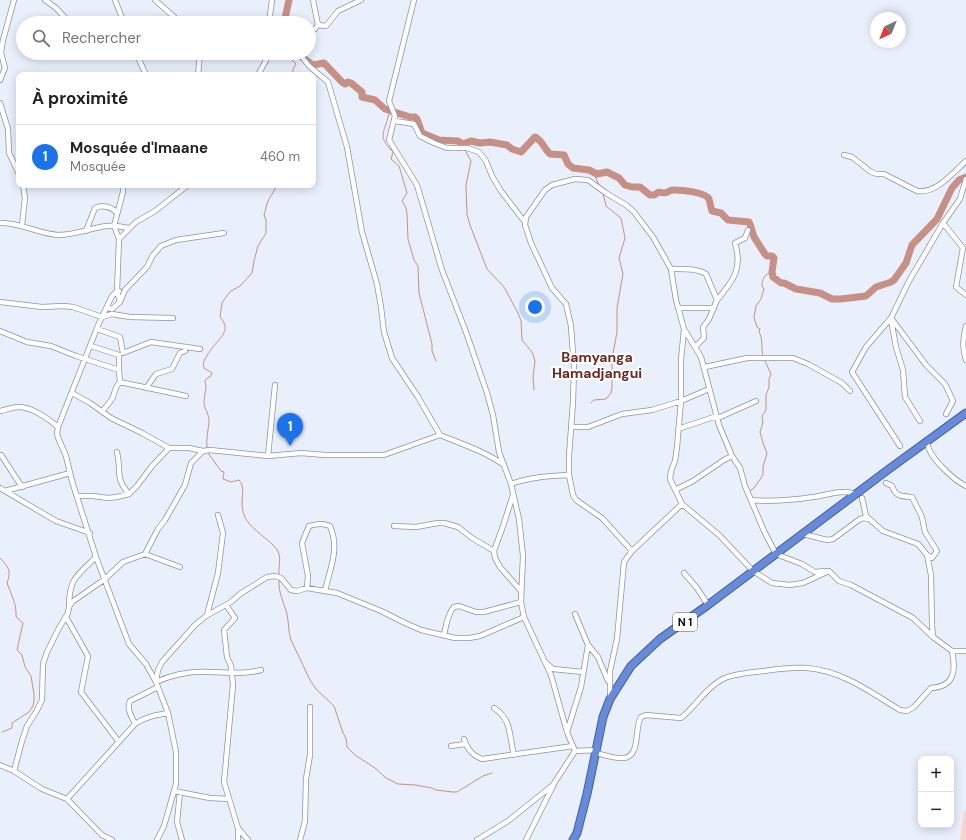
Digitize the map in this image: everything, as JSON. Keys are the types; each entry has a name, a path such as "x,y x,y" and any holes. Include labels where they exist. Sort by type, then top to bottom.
{"highway":[{"name":"N 1","path":"573,840 577,833 587,794 597,752 603,717 610,699 631,666 660,639 803,534 859,496 966,413"}],"street":[{"path":"0,80 5,68 1,52 3,40 14,0"},
{"path":"45,0 63,16"},
{"path":"115,0 121,16"},
{"path":"155,0 173,16"},
{"path":"270,16 272,0"},
{"path":"314,0 318,25 316,28"},
{"path":"318,25 326,26 338,11 361,0"},
{"path":"414,0 388,101 395,119 390,140 413,177 420,193 442,270 466,332 487,393 493,414 499,452 513,493 519,519 523,556 521,602 524,617 551,675 567,732 574,748"},
{"path":"139,60 145,72"},
{"path":"198,72 199,60"},
{"path":"260,72 266,60"},
{"path":"304,60 309,66 328,82 347,147 362,232 376,284 384,332 392,358 418,397 440,435 477,449 504,465"},
{"path":"0,103 8,128 9,153 16,168"},
{"path":"395,119 414,124 420,136 443,147 467,148 479,152 486,161 492,176 501,191 524,221 552,288 566,304 572,326 574,367 569,444 569,475 572,496 602,518 632,551"},
{"path":"844,155 852,157 871,172 876,174 884,174 917,191 922,192 931,190 940,184 966,162"},
{"path":"524,221 528,213 549,186 576,179 588,180 634,212 653,237 671,269 678,308 684,329 705,367 717,417 732,456 740,468 745,486 764,531 776,554 802,564 815,572 829,571 839,581 851,585 913,618 933,638 952,650 966,651"},
{"path":"900,446 852,372 866,347 891,318 909,281 943,223 960,199 966,179"},
{"path":"22,225 25,198 23,188"},
{"path":"120,302 117,292 118,240 114,226 123,192 122,188"},
{"path":"118,240 129,228 159,208 184,188"},
{"path":"86,232 94,208 99,206 106,207 114,209 118,213"},
{"path":"0,223 22,225 48,234 71,234 86,232 108,226 129,228"},
{"path":"943,223 963,248 956,288 966,295"},
{"path":"695,347 704,338 703,327 708,322 717,300 737,272 739,261 736,243 745,238 748,230"},
{"path":"107,308 112,309 120,302 125,290 147,267 153,255 161,246 176,240 224,233"},
{"path":"671,269 692,270 706,274 717,300"},
{"path":"125,290 117,292 112,296 102,317 58,427 57,434 58,440 66,456 70,474 90,533 96,557 129,644 146,664 157,684 168,713 176,752 176,784 164,826 157,840"},
{"path":"0,302 42,307 74,307 102,317 112,314 130,317 173,318"},
{"path":"678,308 714,308"},
{"path":"891,318 926,365 945,384 953,401 946,414"},
{"path":"891,318 896,347 903,370 904,397 920,421"},
{"path":"966,326 963,336 964,356 966,360"},
{"path":"97,329 120,337 123,353 151,342 200,349"},
{"path":"684,329 681,360 681,401 675,461 670,479 682,504 719,535 753,571 772,583 790,585 803,583 829,571"},
{"path":"0,331 27,342 51,346 98,364 119,370"},
{"path":"91,346 119,355 120,382 110,403 102,411"},
{"path":"146,388 152,382 156,374 172,369 180,353 185,351"},
{"path":"705,367 747,358 793,358 808,364 842,383 850,391"},
{"path":"120,382 186,396"},
{"path":"152,382 152,389"},
{"path":"268,456 275,385"},
{"path":"571,427 588,427 622,414 646,412 681,401 710,389"},
{"path":"72,393 111,418 169,448 189,448 206,451 268,456 301,453 326,455 384,455 440,435"},
{"path":"678,429 717,417 756,401"},
{"path":"0,411 19,407 43,416 58,427"},
{"path":"927,442 930,452 935,459 966,486"},
{"path":"78,496 108,498 129,494 169,448"},
{"path":"145,554 185,484 191,463 206,451"},
{"path":"117,452 119,460 118,477 121,486 129,494"},
{"path":"1,455 22,487"},
{"path":"675,490 693,481 732,456"},
{"path":"5,491 70,474"},
{"path":"510,484 525,479 543,476 569,475"},
{"path":"752,500 770,501 812,497 843,491 859,496 866,516 883,531 918,544 927,555 932,558 937,551 925,532 922,516 912,497 900,496 894,492 892,486 886,483"},
{"path":"0,488 56,521 90,533"},
{"path":"513,493 504,526 494,550 495,558 500,567 521,591"},
{"path":"610,699 610,670 619,617 624,562 632,551 682,504"},
{"path":"207,615 218,573 223,533 218,515"},
{"path":"803,534 827,540 833,539 860,519 864,518 873,521"},
{"path":"394,526 416,528 444,523 458,528 472,538 494,550"},
{"path":"307,588 308,576 302,542 309,526 324,524 330,526 335,539 333,557 324,591"},
{"path":"14,771 27,726 42,700 43,664 47,652 72,602 105,579 123,562 145,554 180,567"},
{"path":"927,555 931,575 933,638"},
{"path":"69,607 69,592 74,580 96,557"},
{"path":"684,573 697,588 708,605"},
{"path":"157,684 158,670 166,658 195,624 267,577 279,577 291,590 297,591 307,588 337,593 421,630 455,638 469,638 495,630 524,617"},
{"path":"444,635 447,621 454,607 459,606 476,612 484,612 521,602"},
{"path":"226,605 235,618 224,630 227,658 231,666 233,697 225,776 226,790 238,828 238,840"},
{"path":"575,614 588,645 598,657 610,685"},
{"path":"66,616 88,656 81,692 119,742"},
{"path":"567,732 581,687 588,645"},
{"path":"451,746 464,741 467,749 474,756 482,759 574,748 624,758 630,756 636,746 637,726 642,717 646,715 680,718 690,712 706,693 726,677 785,669 806,668 824,671 848,679 900,710 907,711 914,707 932,688 939,688 949,681 954,673 955,663 952,650"},
{"path":"544,660 552,669 583,672"},
{"path":"135,724 128,709 128,704 130,701 165,678 190,672 247,674 261,670"},
{"path":"300,840 305,820 306,779 310,755 310,707"},
{"path":"494,708 499,711 508,722 510,742 514,755"},
{"path":"67,799 135,724 140,720 152,716 168,713"},
{"path":"526,840 553,785 574,748"},
{"path":"0,765 14,771 42,789 67,799 102,835 112,840"},
{"path":"477,840 508,821 553,785"},
{"path":"174,791 210,798 229,799"},
{"path":"180,792 177,822 182,840"},
{"path":"238,828 248,840"}],"shaded area":[{"path":"966,810 966,840 960,840 964,812"}],"waterway":[{"path":"286,16 289,0"},
{"path":"292,60 296,64 293,72"},
{"path":"306,60 313,65 324,63 342,82 345,84 348,82 351,83 362,92 362,97 375,100 385,109 410,117 415,117 422,133 439,140 458,141 463,144 471,141 480,143 490,142 507,145 512,149 521,152 535,137 550,154 564,155 568,164 573,168 589,170 597,174 607,172 619,178 625,185 640,187 650,195 654,195 659,192 666,193 674,190 682,190 703,195 709,199 712,211 721,213 728,220 749,222 754,237 765,254 774,258 772,272 773,277 781,283 796,289 820,293 832,299 866,296 876,287 894,280 906,263 912,245 937,219 952,188 959,180 966,177"},
{"path":"390,111 383,136 385,142 393,152 391,159 399,166 407,193 402,201 406,208 407,214 408,239 414,260 418,266 419,293 432,344 432,351 436,361"},
{"path":"461,143 463,147"},
{"path":"465,150 471,161 466,185 467,215 487,269 504,287 518,313 521,321 522,340 532,352 535,361 533,377 534,390"},
{"path":"593,172 599,185"},
{"path":"207,448 209,420 204,404 206,388 205,381 211,376 212,373 204,368 203,364 225,331 224,322 220,317 222,303 231,291 240,286 252,273 258,246 266,233 266,220 264,215 269,199 275,188"},
{"path":"591,403 594,400 606,399 611,393 612,359 617,332 617,308 623,274 619,258 625,238 621,218 606,206 603,193"},
{"path":"763,356 759,332 760,329 757,327 754,317 756,306 761,299 764,289 762,286 763,279 767,274 772,272"},
{"path":"750,491 754,488 763,475 763,467 767,453 760,432 763,422 762,416 766,410 766,395 771,374 765,361"},
{"path":"208,453 221,471 224,472 223,479 231,482 239,480 241,483 243,488 242,505 244,515 251,526 277,549 280,556 279,575"},
{"path":"0,558 9,572 7,583 15,603 16,617 23,623 17,650 22,655 25,667 31,676 34,694 33,706 29,712 12,723 12,728 2,732"},
{"path":"279,580 279,589 287,614 291,640 310,680 316,689 334,706 346,738 347,747 355,755 375,768 386,778 398,784 415,785 436,790 457,792 483,776 492,773"}],"place":[{"name":"Mosquée d'Imaane","path":"290,446"}],"district":[{"name":"Bamyanga Hamadjangui","path":"597,366"}]}
